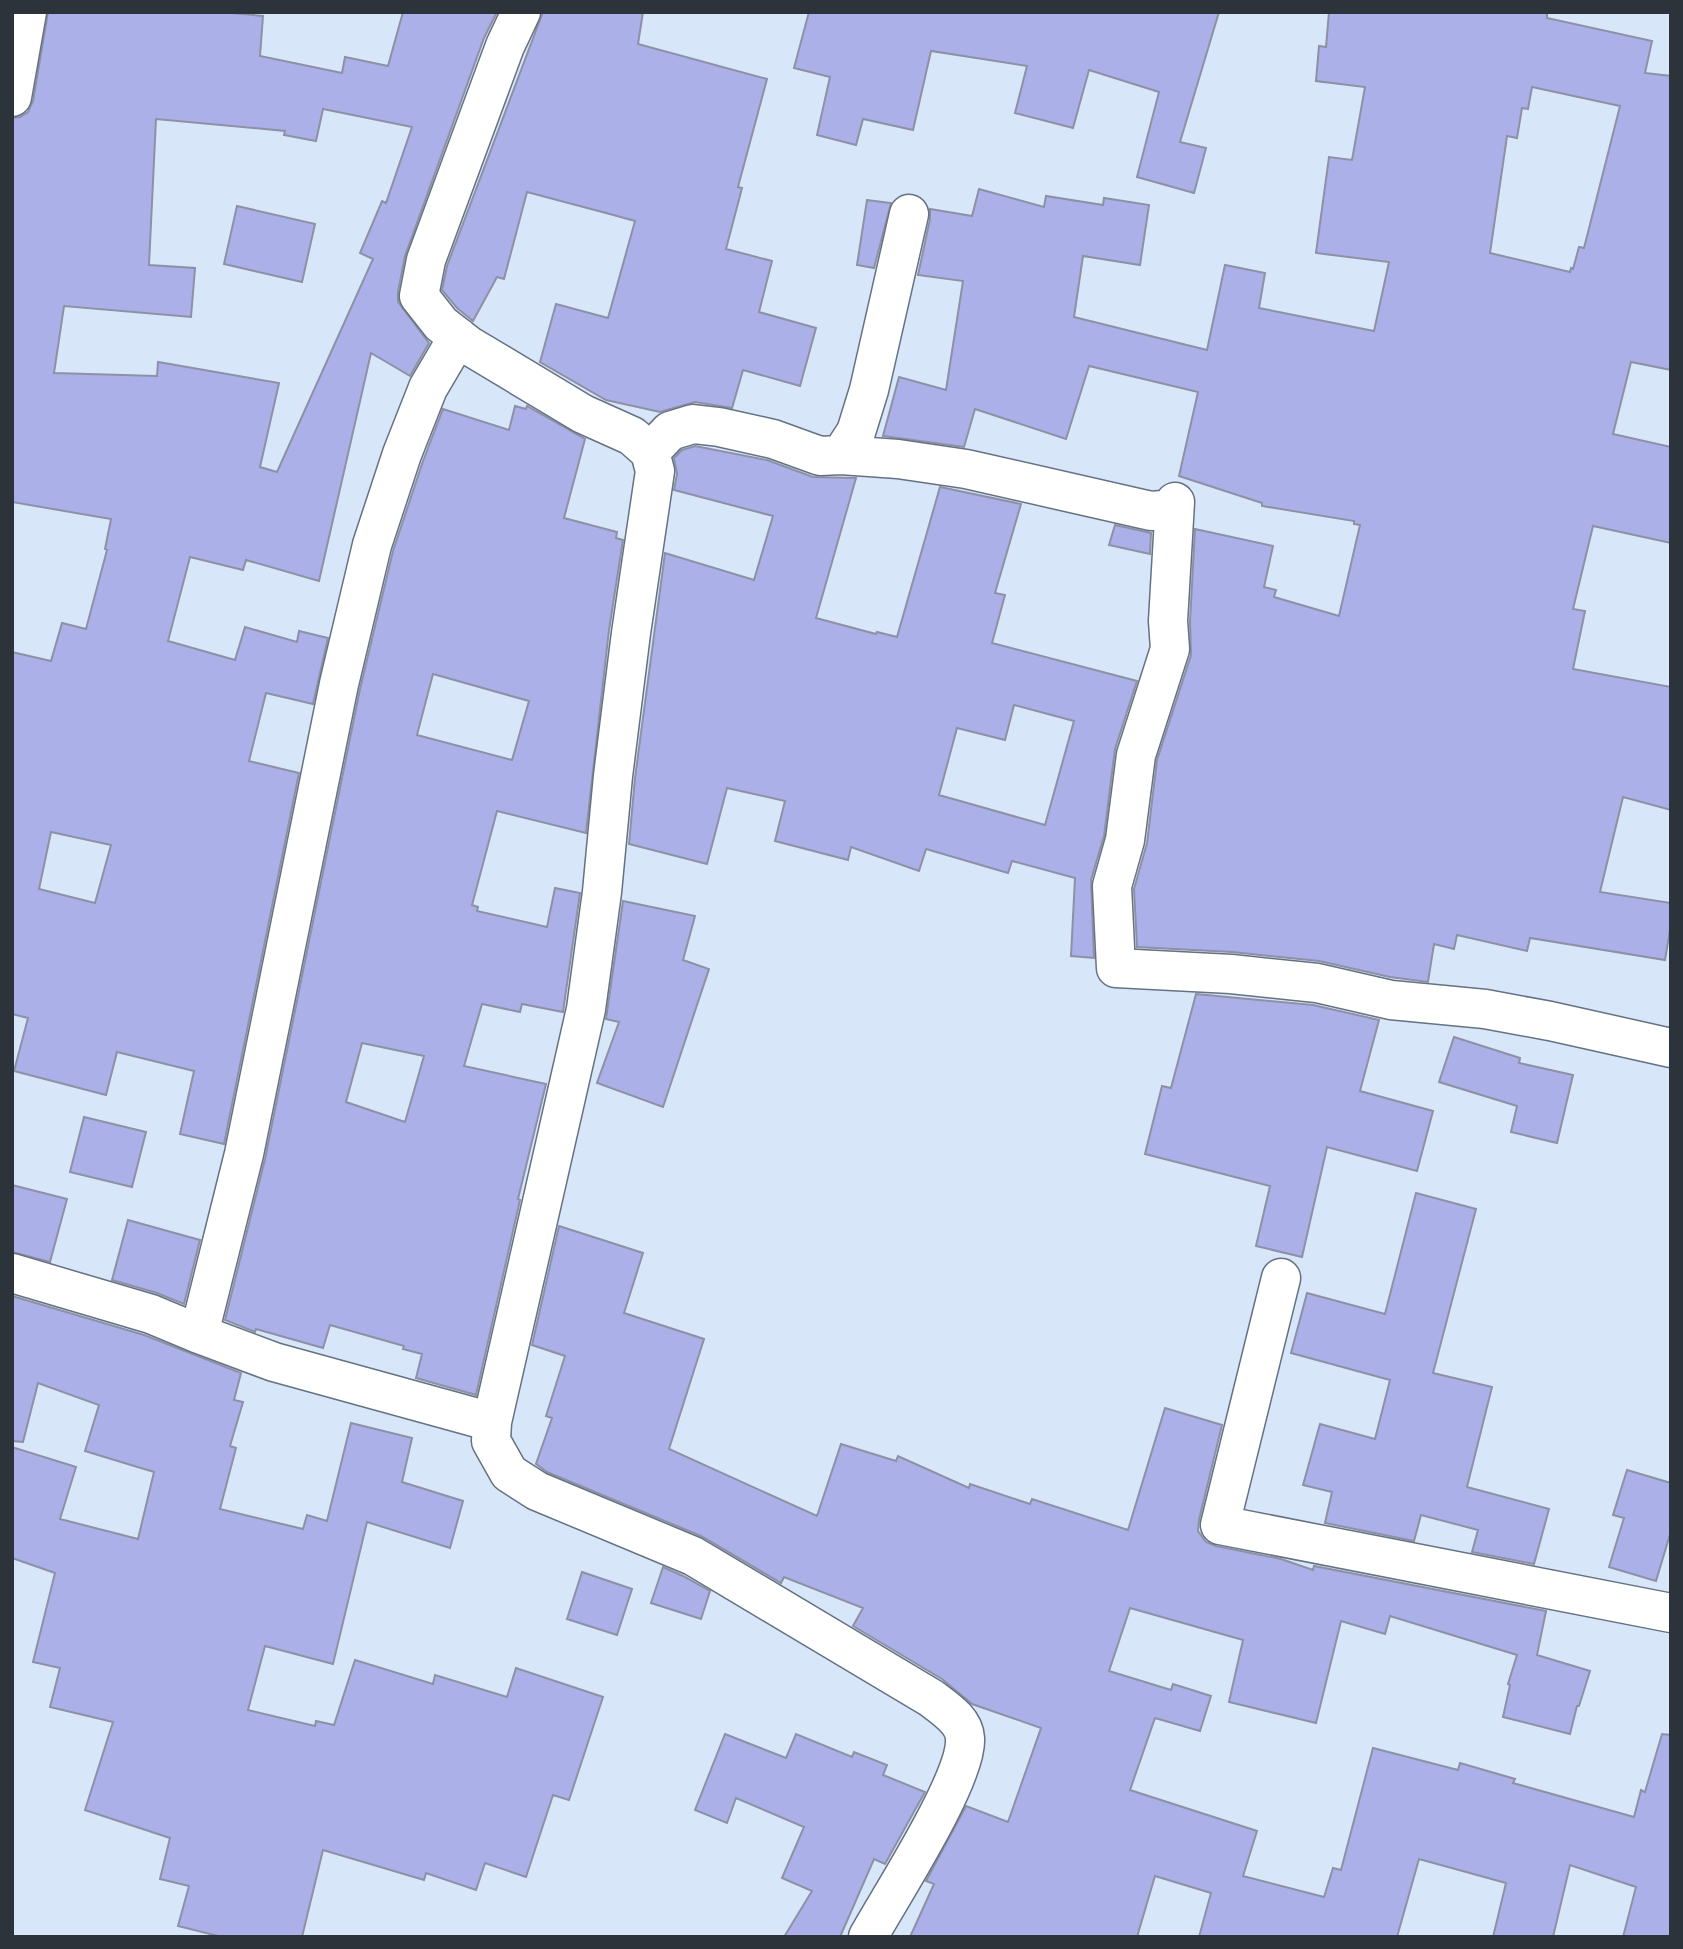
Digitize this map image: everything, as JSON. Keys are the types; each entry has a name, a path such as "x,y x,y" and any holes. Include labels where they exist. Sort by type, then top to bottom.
{"street":[{"path":"12,97 27,12"},
{"path":"521,12 505,46 425,260 419,296 441,324 458,337 583,414 632,436 650,452 655,471 631,633 586,1009 492,1422 491,1441 509,1473 537,1490 693,1556 907,1683 956,1718 965,1737 961,1765 940,1811 868,1937"},
{"path":"841,455 856,432 869,390 909,214"},
{"path":"199,1335 244,1154 339,684 372,545 402,454 428,388 458,337"},
{"path":"650,452 670,431 693,424 773,439 820,456 898,459 966,469 1151,511 1174,505 1168,621 1170,649 1136,755 1125,840 1112,886 1116,968 1231,974 1317,983 1391,1000 1485,1009 1671,1048"},
{"path":"12,1273 151,1314 199,1335 274,1362 492,1422"},
{"path":"1281,1278 1220,1525 1671,1614"}],"building":[{"path":"48,12 221,12 263,16 260,56 342,73 345,57 388,66 403,12 497,12 484,38 405,256 398,302 429,343 410,376 371,353 319,581 246,560 243,570 190,557 168,641 235,660 245,627 297,642 299,631 328,638 313,704 266,693 249,761 299,773 224,1144 180,1134 194,1071 117,1052 106,1095 14,1071 28,1018 12,1014 12,652 51,661 62,623 86,629 107,550 105,549 111,519 12,502 12,118 28,112 33,101","holes":["323,109 412,127 386,203 382,201 360,253 373,259 277,472 260,467 279,383 158,362 157,376 54,373 64,306 191,317 195,268 149,265 156,119 285,131 284,135 316,141","51,832 111,845 95,903 39,889"]},
{"path":"543,12 643,12 638,44 767,79 738,187 742,188 726,249 772,261 759,312 816,328 800,386 743,370 732,408 695,402 660,412 606,400 540,362 556,304 608,318 635,221 606,213 527,192 504,279 497,277 473,321 457,308 442,290 447,266"},
{"path":"809,12 1219,12 1180,142 1206,148 1194,193 1137,177 1159,92 1089,70 1073,128 1015,113 1027,66 931,51 913,130 863,119 856,145 817,135 830,77 794,68"},
{"path":"1329,12 1547,12 1547,18 1652,41 1645,73 1671,76 1671,370 1631,362 1613,434 1671,447 1671,543 1593,526 1573,609 1585,611 1573,669 1671,687 1671,810 1623,797 1600,892 1671,903 1671,924 1665,960 1530,938 1527,951 1457,935 1454,949 1434,944 1428,982 1390,977 1319,961 1232,952 1137,947 1134,889 1147,843 1157,760 1191,655 1195,529 1273,546 1264,587 1276,590 1274,597 1339,616 1360,525 1354,524 1354,521 1262,506 1262,503 1179,476 1198,392 1089,366 1066,439 975,409 964,447 883,436 899,377 946,390 963,281 918,275 930,209 972,216 979,189 1044,207 1046,196 1103,205 1104,198 1149,205 1140,265 1083,256 1074,317 1207,350 1225,265 1265,273 1259,308 1374,331 1389,262 1316,253 1329,157 1352,160 1365,87 1316,81 1319,46 1326,47","holes":["1532,87 1620,106 1584,248 1579,247 1573,269 1571,268 1570,272 1490,253 1507,136 1517,138 1522,108 1528,109"]},
{"path":"867,200 891,203 874,268 857,265"},
{"path":"237,206 315,224 302,282 224,264"},
{"path":"515,406 526,409 527,406 585,439 564,518 617,532 616,538 623,540 609,630 586,833 497,811 472,905 478,907 477,911 547,927 555,888 580,893 563,1012 522,1004 520,1012 482,1004 464,1066 546,1084 476,1395 416,1378 422,1354 403,1349 404,1346 330,1325 323,1348 256,1329 255,1332 225,1320 265,1159 360,689 393,551 443,409 509,430","holes":["433,674 529,701 512,760 417,735","362,1043 424,1056 405,1122 346,1102"]},
{"path":"695,446 767,460 813,477 856,478 816,618 876,634 877,632 897,637 940,487 1021,504 995,593 1005,595 992,643 1137,681 1115,749 1104,836 1091,880 1094,958 1071,956 1075,878 1012,861 1008,873 926,849 919,871 851,847 848,860 775,841 785,801 727,788 707,864 629,844 635,778 665,553 754,580 773,516 674,490 677,474 674,458 682,450","holes":["1014,705 1074,721 1045,825 939,795 957,728 1005,740"]},
{"path":"1115,525 1151,533 1150,554 1109,545"},
{"path":"623,901 695,916 683,960 709,969 663,1107 597,1083 619,1022 606,1019"},
{"path":"1196,994 1313,1005 1379,1020 1360,1091 1433,1111 1417,1171 1327,1147 1302,1257 1256,1246 1270,1186 1145,1154 1162,1086 1171,1088"},
{"path":"1454,1037 1520,1058 1519,1063 1573,1075 1557,1143 1511,1132 1517,1106 1439,1082"},
{"path":"84,1117 146,1132 132,1187 70,1172"},
{"path":"12,1185 67,1199 50,1262 12,1252"},
{"path":"1416,1193 1476,1209 1433,1373 1492,1387 1467,1487 1549,1509 1534,1564 1472,1552 1478,1530 1421,1515 1414,1541 1325,1523 1332,1492 1303,1485 1320,1424 1375,1439 1390,1380 1291,1353 1307,1293 1385,1314"},
{"path":"128,1220 200,1240 184,1304 112,1280"},
{"path":"559,1226 643,1253 624,1313 704,1339 669,1449 817,1516 841,1444 896,1461 898,1456 969,1488 970,1484 1030,1504 1032,1499 1128,1530 1165,1408 1222,1425 1199,1520 1198,1531 1206,1542 1281,1559 1313,1570 1314,1566 1546,1611 1537,1655 1590,1671 1570,1734 1503,1717 1510,1685 1508,1684 1517,1655 1390,1616 1385,1634 1341,1621 1316,1723 1229,1702 1243,1640 1130,1608 1109,1671 1171,1690 1173,1684 1211,1696 1200,1731 1155,1718 1130,1790 1257,1831 1243,1876 1324,1897 1333,1868 1341,1870 1373,1748 1458,1770 1460,1763 1515,1779 1513,1783 1634,1817 1641,1790 1645,1792 1662,1734 1671,1735 1671,1937 1623,1937 1636,1887 1570,1865 1553,1937 1493,1937 1506,1883 1419,1859 1397,1937 1199,1937 1211,1893 1155,1876 1137,1937 910,1937 934,1884 926,1881 966,1806 1008,1822 1041,1728 972,1704 942,1679 853,1626 863,1608 784,1577 781,1583 701,1536 547,1472 536,1464 552,1418 546,1416 565,1356 532,1345"},
{"path":"12,1296 144,1335 241,1373 234,1400 243,1402 230,1446 236,1448 220,1509 303,1529 307,1515 327,1521 351,1423 412,1438 402,1482 463,1501 450,1548 367,1522 333,1664 265,1646 248,1710 315,1726 316,1721 334,1725 355,1660 433,1684 435,1675 507,1697 516,1668 603,1697 569,1800 553,1795 526,1877 485,1863 476,1890 426,1873 424,1880 323,1850 302,1937 222,1937 178,1926 189,1886 160,1879 170,1838 85,1810 113,1722 50,1707 60,1668 33,1662 55,1573 12,1558 12,1447 76,1467 60,1519 138,1539 154,1472 85,1451 99,1405 38,1383 23,1442 12,1441"},
{"path":"1627,1470 1671,1483 1671,1531 1656,1581 1609,1567 1624,1518 1613,1515"},
{"path":"663,1567 710,1591 701,1619 651,1603"},
{"path":"582,1572 632,1589 617,1635 567,1619"},
{"path":"725,1734 786,1758 796,1734 852,1757 854,1752 887,1765 883,1775 925,1792 885,1864 874,1859 840,1937 784,1937 812,1891 782,1878 804,1827 736,1798 727,1823 695,1810"}]}
